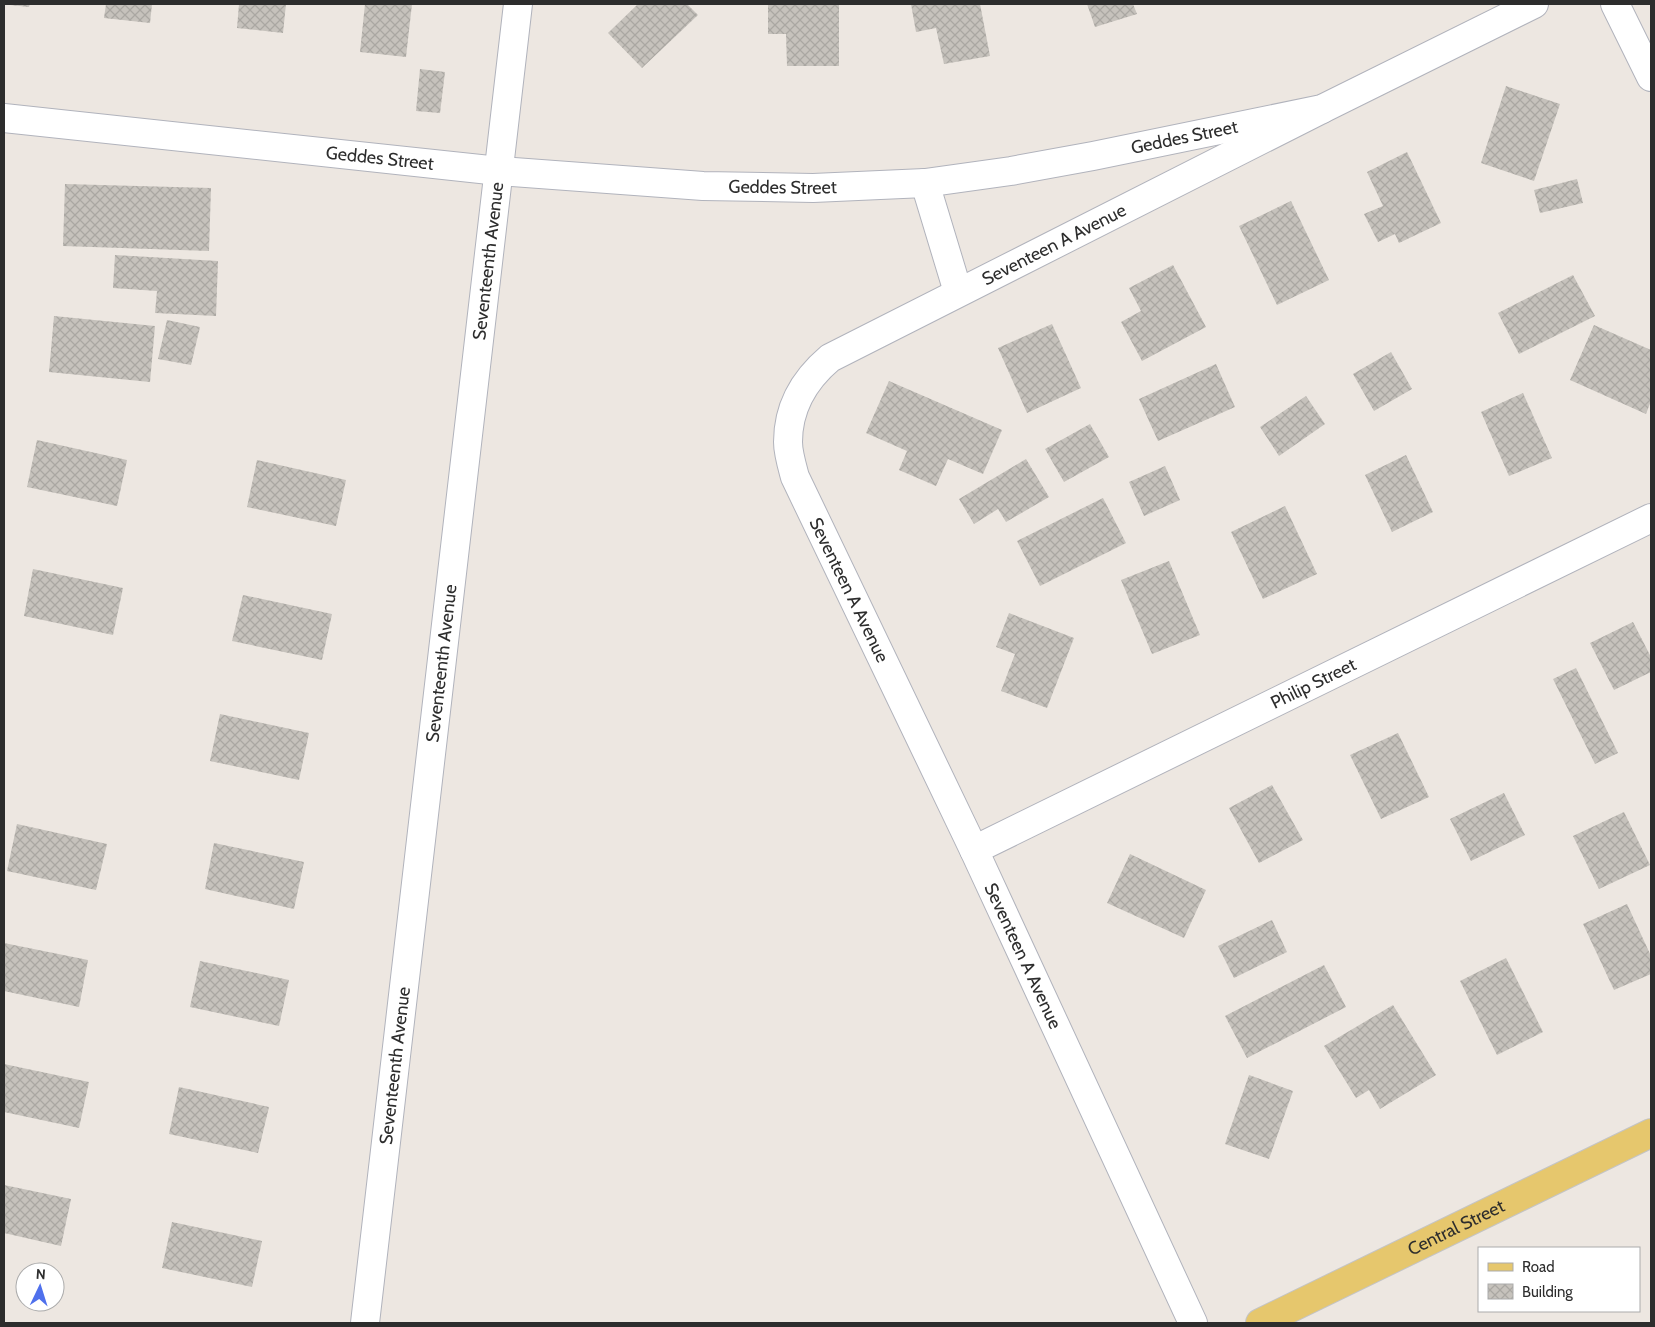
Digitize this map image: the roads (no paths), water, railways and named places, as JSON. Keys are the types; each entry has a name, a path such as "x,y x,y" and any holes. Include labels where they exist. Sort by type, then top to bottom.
{"main road":[{"name":"Central Street","path":"1260,1323 1651,1133"}],"street":[{"name":"Seventeenth Avenue","path":"365,1323 518,4"},
{"name":"Geddes Street","path":"4,118 377,156 499,171 738,188 813,188 925,183 1010,171 1093,156 1322,109 1534,4"},
{"path":"1615,4 1651,77"},
{"name":"Seventeen A Avenue","path":"1193,1323 974,850 795,477 788,443 792,412 802,389 815,371 830,358 1322,109"},
{"path":"925,183 958,292"},
{"name":"Philip Street","path":"974,850 1651,518"}]}
